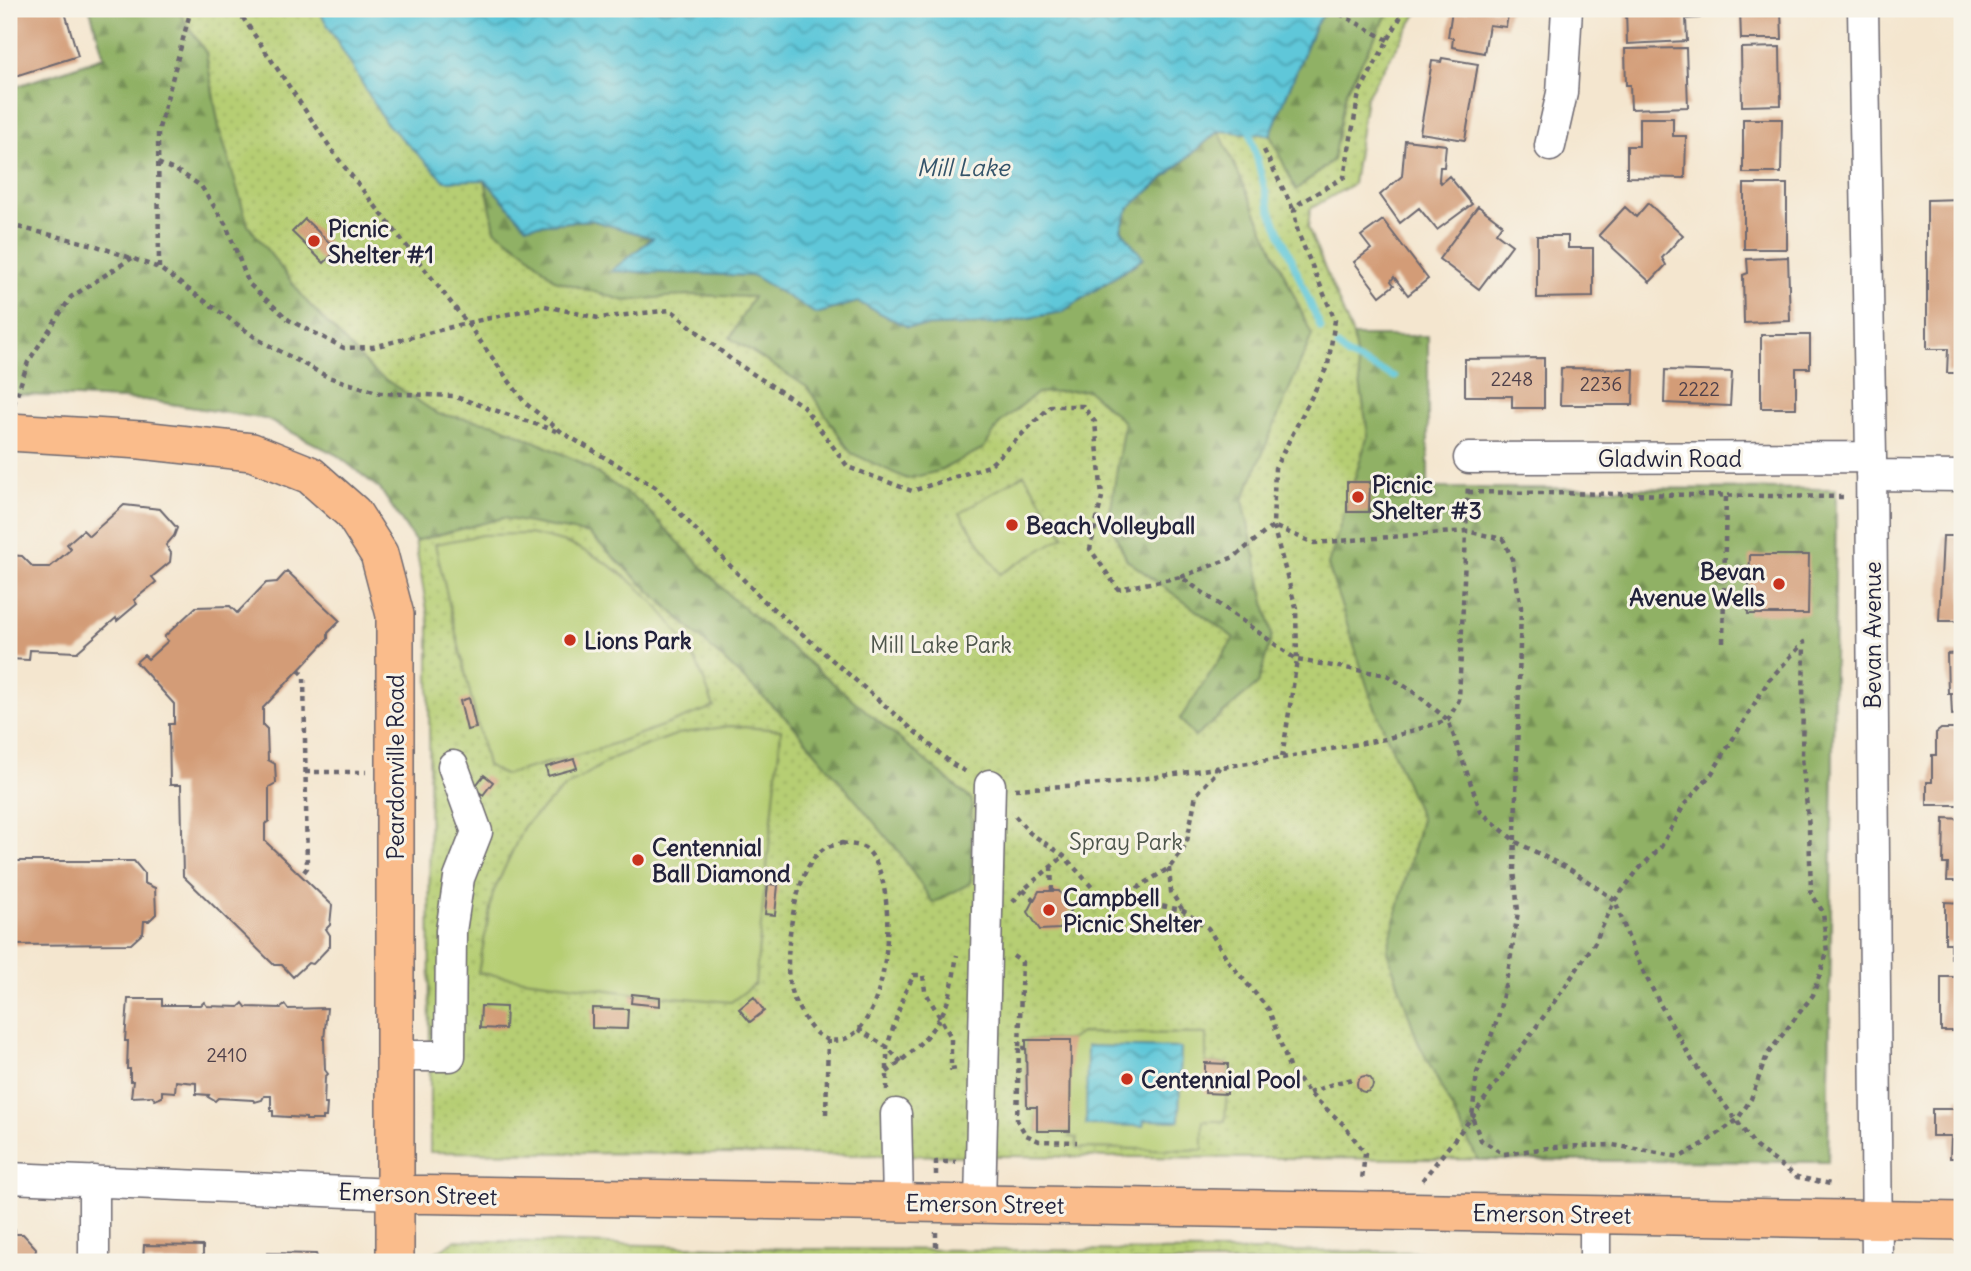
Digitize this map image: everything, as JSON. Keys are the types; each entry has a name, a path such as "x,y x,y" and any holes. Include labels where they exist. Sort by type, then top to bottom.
{"main road":[{"name":"Peardonville Road","path":"11,418 141,440 252,453 310,475 353,513 379,554 395,615 395,1262"},
{"name":"Emerson Street","path":"395,1194 1962,1221"}],"street":[{"path":"1550,146 1562,93 1567,9"},
{"name":"Bevan Avenue","path":"1863,9 1871,476 1877,1262"},
{"name":"Gladwin Road","path":"1469,458 1871,476 1962,476"},
{"path":"395,1056 450,1056 451,932 459,878 477,832 453,765"},
{"path":"980,1204 975,943 990,785"},
{"path":"891,1103 898,1203"},
{"name":"Emerson Street","path":"9,1178 395,1194"},
{"path":"94,1181 94,1262"},
{"path":"1595,1215 1595,1262"}],"path":[{"path":"159,268 158,132 191,9"},
{"path":"237,9 336,156 467,323 525,403 563,433 655,487 762,599 952,764 990,785 1030,833 1064,856 1098,894 1182,910"},
{"path":"1331,9 1388,40"},
{"path":"1294,211 1300,203 1344,177 1359,93 1405,9"},
{"path":"1264,150 1294,211 1298,233 1335,320 1328,365 1275,468 1273,526 1296,608 1297,660 1282,758"},
{"path":"158,163 201,186 226,225 249,284 289,320 344,348 373,347 545,306 598,317 671,310 733,361 803,406 848,467 912,491 989,466 1051,406 1083,406 1095,422 1102,498 1090,549 1118,589 1181,577 1234,557 1273,526"},
{"path":"9,225 94,245 159,268 259,340 328,377 380,393 453,396 563,433"},
{"path":"11,418 28,362 71,297 132,258"},
{"path":"1468,492 1726,495 1871,476"},
{"path":"1723,642 1726,495"},
{"path":"990,785 1031,789 1115,783 1282,758 1385,739 1448,720 1459,700 1467,502"},
{"path":"1169,868 1171,892 1182,910 1208,928 1229,962 1269,1010 1290,1070 1343,1124 1365,1153 1377,1211 1435,1166 1472,1117 1594,944 1615,900 1638,870 1661,847 1684,805 1712,773 1769,680 1804,642 1802,757 1809,828 1811,893 1823,912 1827,953 1813,995 1767,1055 1751,1099 1737,1120 1705,1143 1679,1157 1613,1145 1555,1147 1504,1154 1481,1140 1472,1117 1477,1073 1498,1018 1518,912 1514,870 1521,607 1511,559 1503,539 1466,531 1314,543 1273,526"},
{"path":"1181,577 1297,660 1387,675 1415,693 1448,720 1481,812 1516,842 1571,870 1615,900 1633,951 1661,1006 1693,1062 1756,1147 1797,1177 1831,1184"},
{"path":"299,670 304,675 307,868 301,876"},
{"path":"1120,899 1169,868 1187,841 1196,795 1221,766"},
{"path":"306,772 366,772"},
{"path":"842,843 865,847 879,863 889,917 887,949 883,976 873,1008 858,1029 846,1039 828,1040 814,1032 801,1013 791,990 790,927 806,870 822,850 842,843"},
{"path":"887,1072 901,1062 940,1018 948,1000 957,955 975,943 1023,890 1064,856"},
{"path":"1051,865 1052,891"},
{"path":"1023,890 1034,901"},
{"path":"975,943 1022,962 1017,1120 1026,1135 1039,1141 1077,1142"},
{"path":"858,1029 887,1047 901,1062"},
{"path":"826,1114 828,1040"},
{"path":"887,1047 891,1103"},
{"path":"1018,1048 1026,1048"},
{"path":"1310,1093 1353,1079"}],"green space":[{"name":"Mill Lake Park","path":"90,9 1420,9 1366,97 1353,184 1310,209 1308,228 1353,336 1428,336 1428,488 1836,489 1828,1162 430,1152 429,622 415,541 380,489 337,455 266,419 146,400 9,394 9,89 104,57"},
{"path":"90,9 177,9 206,53 219,127 248,225 308,303 374,372 438,414 496,424 580,462 641,503 733,599 972,800 971,883 933,903 899,852 792,724 589,534 503,518 415,541 380,489 337,455 266,419 146,400 9,394 9,89 104,57"},
{"path":"1327,9 1390,9 1346,91 1333,160 1296,190 1270,135 1315,26"},
{"path":"1219,131 1312,335 1243,500 1272,635 1258,684 1195,737 1180,719 1234,638 1127,560 1109,521 1124,422 1088,390 1037,393 1000,423 984,448 939,471 907,479 851,453 807,387 730,338 753,297 688,295 625,301 555,280 525,251 495,230 485,180 526,226 591,220 653,237 613,271 754,276 816,314 858,302 908,327 994,324 1062,312 1143,259 1121,229 1129,208"},
{"path":"1353,336 1428,336 1428,488 1836,489 1828,1162 1478,1160 1418,1042 1387,951 1421,819 1371,698 1328,565 1368,435"},
{"name":"Beach Volleyball","path":"1024,474 1064,536 1000,574 960,513"},
{"name":"Lions Park","path":"529,534 566,543 590,554 608,564 641,590 682,638 699,668 714,707 596,750 504,775 487,765 435,544 482,535"},
{"name":"Centennial Ball Diamond","path":"730,726 781,730 755,984 731,1002 639,994 478,973 493,893 524,826 564,788 615,757 678,734"},
{"name":"Centennial Pool","path":"1080,1033 1206,1034 1206,1063 1228,1064 1225,1121 1203,1121 1203,1150 1077,1148 1077,1138 1070,1137 1070,1131 1037,1131 1037,1107 1027,1107 1026,1040 1070,1040"},
{"path":"456,1240 796,1249 1436,1252 1436,1262 430,1262 430,1256"}],"water":[{"name":"Mill Lake","path":"318,9 1327,9 1315,26 1270,135 1218,131 1129,208 1121,229 1143,258 1062,312 994,324 908,327 858,302 816,314 754,276 611,271 653,238 591,220 526,226 485,180 445,181 385,122"},
{"path":"1087,1046 1181,1048 1179,1121 1144,1120 1143,1126 1086,1125"}],"building":[{"path":"9,9 64,9 78,56 9,78"},
{"path":"1468,9 1509,9 1506,27 1489,25 1484,53 1452,47 1453,38 1448,37 1452,10 1467,12"},
{"path":"1626,9 1700,9 1700,18 1686,19 1687,41 1627,44"},
{"path":"1740,9 1781,9 1782,39 1741,39"},
{"path":"1780,47 1781,105 1742,106 1741,48"},
{"path":"1686,48 1688,107 1631,109 1630,85 1626,85 1625,49"},
{"path":"1442,58 1478,64 1465,140 1420,133 1432,61 1441,62"},
{"path":"1639,118 1673,118 1673,136 1686,136 1685,178 1627,177 1627,146 1639,146"},
{"path":"1743,119 1782,119 1781,173 1743,173"},
{"path":"1405,140 1446,145 1444,167 1440,167 1439,180 1441,183 1449,176 1472,204 1437,230 1419,208 1400,223 1380,195 1402,176"},
{"path":"1744,184 1787,184 1787,249 1744,249"},
{"path":"1962,199 1962,373 1947,373 1948,349 1927,349 1927,200"},
{"path":"1648,203 1683,235 1662,258 1666,265 1650,282 1599,235 1625,207 1636,217"},
{"path":"1478,206 1502,224 1496,233 1512,245 1479,289 1439,259"},
{"name":"Picnic Shelter #1","path":"305,219 337,250 324,263 292,232"},
{"path":"1383,220 1428,279 1408,295 1394,277 1391,281 1394,285 1380,296 1354,262 1371,249 1361,236"},
{"path":"1537,236 1568,236 1568,248 1593,248 1593,297 1537,298"},
{"path":"1788,257 1790,321 1744,323 1743,275 1748,273 1747,259"},
{"path":"1761,335 1810,335 1810,368 1796,368 1796,408 1761,408"},
{"path":"1544,358 1544,408 1512,408 1512,396 1465,396 1465,359"},
{"path":"1561,368 1634,369 1633,405 1560,405"},
{"path":"1665,370 1732,372 1730,406 1664,403"},
{"name":"Picnic Shelter #3","path":"1347,482 1370,482 1369,512 1347,512"},
{"path":"124,505 160,509 177,528 166,545 171,553 170,562 152,577 156,582 134,600 137,604 117,621 116,618 77,652 30,650 29,660 9,659 9,555 22,556 33,567 50,567 71,549 67,544 83,530 89,536"},
{"path":"1943,536 1962,536 1962,621 1939,621"},
{"name":"Bevan Avenue Wells","path":"1750,555 1809,555 1808,614 1748,614"},
{"path":"287,571 340,621 328,633 328,639 263,708 268,760 275,764 276,783 269,787 269,821 265,824 265,841 332,905 330,925 326,929 330,935 330,946 313,964 308,963 293,977 282,965 274,965 183,876 181,785 170,785 169,724 174,724 174,704 136,662 144,655 148,659 168,641 164,637 196,607 230,606 237,613 266,583 277,582"},
{"path":"1962,653 1962,714 1952,715 1951,693 1948,693 1947,654"},
{"path":"469,698 476,728 467,730 460,701"},
{"path":"1941,729 1962,729 1962,805 1927,805 1927,782 1932,782 1932,755 1936,755 1936,733"},
{"path":"574,759 577,768 548,776 546,767"},
{"path":"484,775 493,782 483,795 474,788"},
{"path":"1944,818 1962,819 1962,881 1947,881 1948,864 1943,864"},
{"path":"9,861 134,861 144,873 144,883 155,888 156,914 149,921 144,921 143,933 131,944 9,945"},
{"path":"768,884 778,885 775,915 765,914"},
{"name":"Campbell Picnic Shelter","path":"1039,891 1059,891 1071,909 1060,929 1040,930 1028,912"},
{"path":"1945,902 1962,903 1962,958 1951,958 1951,943 1945,943"},
{"path":"1941,977 1962,977 1962,1031 1941,1031"},
{"path":"632,994 660,997 660,1006 631,1003"},
{"path":"754,997 764,1011 750,1022 739,1009"},
{"path":"128,999 162,999 162,1005 201,1005 204,1002 207,1006 239,1007 243,1003 246,1007 281,1008 285,1005 288,1009 327,1008 324,1040 325,1070 328,1074 325,1077 326,1117 323,1117 323,1120 306,1120 273,1116 271,1096 264,1096 262,1100 255,1102 218,1098 215,1101 208,1097 209,1095 196,1094 196,1083 176,1081 175,1092 162,1091 162,1097 155,1100 152,1096 131,1097 133,1081 130,1081 130,1069 127,1069 128,1041 125,1041"},
{"path":"481,1006 506,1007 505,1029 480,1028"},
{"path":"592,1008 628,1009 627,1029 592,1028"},
{"path":"1026,1040 1071,1040 1070,1131 1037,1131 1037,1107 1027,1107"},
{"path":"1205,1063 1228,1064 1227,1094 1205,1093"},
{"path":"1365,1076 1371,1078 1371,1090 1365,1092 1359,1090 1357,1084 1359,1078"},
{"path":"1957,1098 1962,1098 1962,1158 1950,1158 1951,1136 1932,1136 1932,1109 1957,1109"},
{"path":"9,1229 15,1229 15,1234 23,1234 36,1248 35,1257 38,1262 9,1262"},
{"path":"144,1245 203,1246 203,1262 143,1262"},
{"path":"267,1253 316,1254 319,1262 267,1262"}],"waterway":[{"path":"1248,125 1270,209 1321,328"},
{"path":"1338,346 1348,356 1395,377"}],"place":[{"name":"Picnic Shelter #1","path":"314,241"},
{"name":"Picnic Shelter #3","path":"1358,497"},
{"name":"Beach Volleyball","path":"1012,525"},
{"name":"Bevan Avenue Wells","path":"1779,584"},
{"name":"Lions Park","path":"570,640"},
{"name":"Centennial Ball Diamond","path":"638,860"},
{"name":"Campbell Picnic Shelter","path":"1049,910"},
{"name":"Centennial Pool","path":"1127,1079"}],"park label":[{"name":"Spray Park","path":"1126,841"}]}
